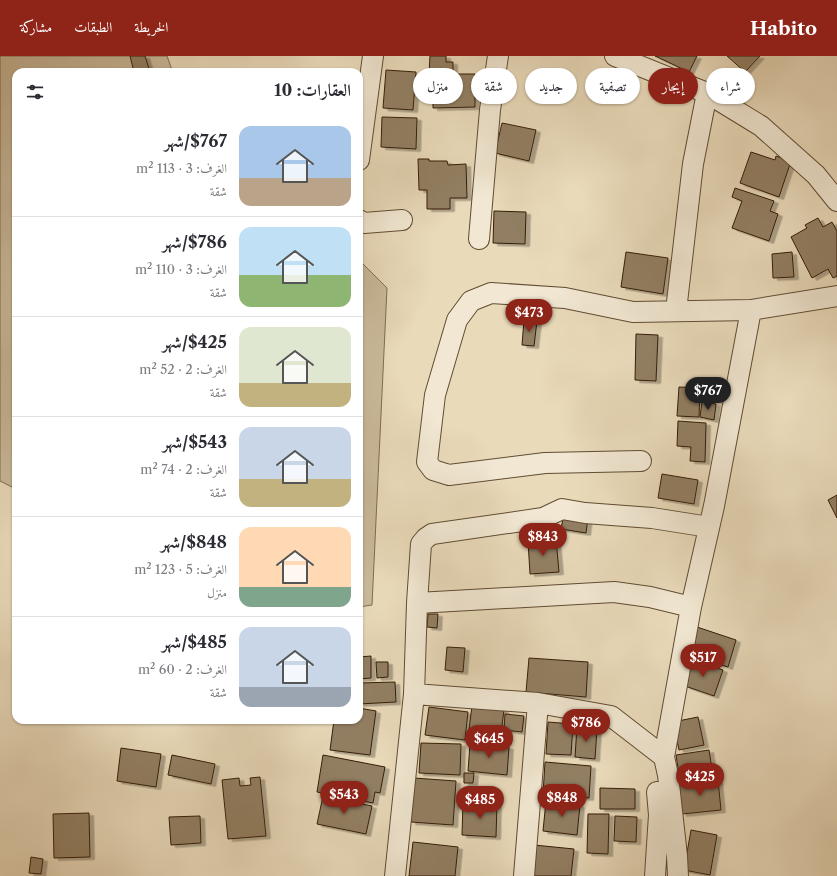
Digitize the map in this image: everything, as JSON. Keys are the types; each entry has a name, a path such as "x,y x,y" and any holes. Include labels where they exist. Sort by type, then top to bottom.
{"street":[{"path":"363,130 373,56"},
{"path":"479,239 490,110 498,56"},
{"path":"621,57 706,93"},
{"path":"676,311 693,164 706,98"},
{"path":"725,104 761,126 816,175 837,201"},
{"path":"363,222 402,220"},
{"path":"641,461 545,462 448,475 433,470 427,462 435,396 457,320 472,301 491,293 565,298 633,312 752,310 837,296"},
{"path":"655,876 659,815 657,793 666,766 690,607 709,527 752,310"},
{"path":"394,876 414,694 417,603 421,544 426,538 432,534 543,518 562,509 585,513 652,518 709,527"},
{"path":"417,603 614,592 650,597 690,607"},
{"path":"414,694 538,702 611,716 666,766 678,876"},
{"path":"524,876 538,702"}],"shaded area":[{"path":"0,56 167,56 172,68 12,68 12,487 0,481"},
{"path":"363,264 387,288 372,605 363,606"}],"building":[{"path":"130,56 145,56 149,68 133,68"},
{"path":"430,56 446,56 446,62 453,62 453,68 429,68"},
{"path":"655,56 697,56 691,68 680,68"},
{"path":"727,56 760,56 749,68 740,68"},
{"path":"386,70 413,72 413,110 383,108"},
{"path":"463,74 471,74 471,104 475,104 475,107 433,108 433,104 463,104"},
{"path":"382,117 417,118 416,149 381,147"},
{"path":"502,123 536,130 529,161 495,153"},
{"path":"751,152 775,160 776,156 791,161 779,197 740,183"},
{"path":"418,159 429,159 429,161 447,161 448,165 466,164 467,198 450,198 450,209 427,209 427,190 419,190"},
{"path":"735,188 774,201 770,211 778,214 769,241 732,228 742,201 732,197"},
{"path":"494,211 526,212 525,244 493,243"},
{"path":"818,218 823,227 832,222 837,231 837,276 833,278 828,269 812,278 791,237 807,228 805,225"},
{"path":"626,252 668,258 663,294 621,287"},
{"path":"792,252 794,277 773,278 772,254"},
{"path":"524,320 537,321 534,346 522,345"},
{"path":"636,334 658,335 656,381 635,380"},
{"path":"679,387 700,388 699,417 677,416"},
{"path":"702,402 716,404 714,420 700,417"},
{"path":"678,421 706,423 705,462 690,461 691,447 677,446"},
{"path":"662,474 698,480 694,504 658,498"},
{"path":"837,495 837,518 828,500"},
{"path":"564,513 588,518 586,533 561,529"},
{"path":"556,539 559,572 530,574 528,541"},
{"path":"428,614 438,614 437,628 427,627"},
{"path":"691,625 736,640 728,667 687,654"},
{"path":"447,647 465,648 463,672 445,670"},
{"path":"371,656 371,678 363,679 363,657"},
{"path":"529,658 588,662 586,697 526,692"},
{"path":"689,660 723,670 714,696 685,686"},
{"path":"376,662 388,662 388,677 377,678"},
{"path":"395,682 396,702 363,704 363,683"},
{"path":"472,706 504,710 500,741 468,737"},
{"path":"429,707 468,712 465,740 425,735"},
{"path":"363,709 376,711 370,755 330,750 333,724 363,724"},
{"path":"505,714 524,716 522,732 504,730"},
{"path":"698,717 704,745 679,750 673,722"},
{"path":"548,722 573,724 571,755 546,754"},
{"path":"577,727 597,729 595,759 575,757"},
{"path":"421,743 461,744 460,775 419,773"},
{"path":"470,744 509,747 507,775 468,771"},
{"path":"121,748 161,754 156,787 117,781"},
{"path":"709,750 713,775 680,781 676,755"},
{"path":"172,755 215,764 211,784 168,775"},
{"path":"323,755 385,767 380,793 375,792 373,803 317,792"},
{"path":"545,762 591,766 589,798 543,794"},
{"path":"464,773 474,773 473,783 464,783"},
{"path":"260,777 266,836 228,839 222,780 239,778 240,786 251,785 250,778"},
{"path":"414,778 456,781 453,825 411,822"},
{"path":"718,780 721,810 682,814 679,784"},
{"path":"600,788 635,789 635,809 600,809"},
{"path":"323,796 372,806 366,834 317,824"},
{"path":"546,801 580,805 577,835 543,831"},
{"path":"463,802 497,804 496,837 462,835"},
{"path":"89,813 90,857 54,858 53,814"},
{"path":"588,814 609,814 608,854 587,853"},
{"path":"200,816 201,843 171,845 169,817"},
{"path":"615,816 637,817 636,842 614,841"},
{"path":"691,830 717,835 710,875 684,870"},
{"path":"413,842 458,847 455,876 409,876"},
{"path":"534,845 574,849 571,876 531,876"},
{"path":"31,857 43,859 41,874 29,873"}]}
